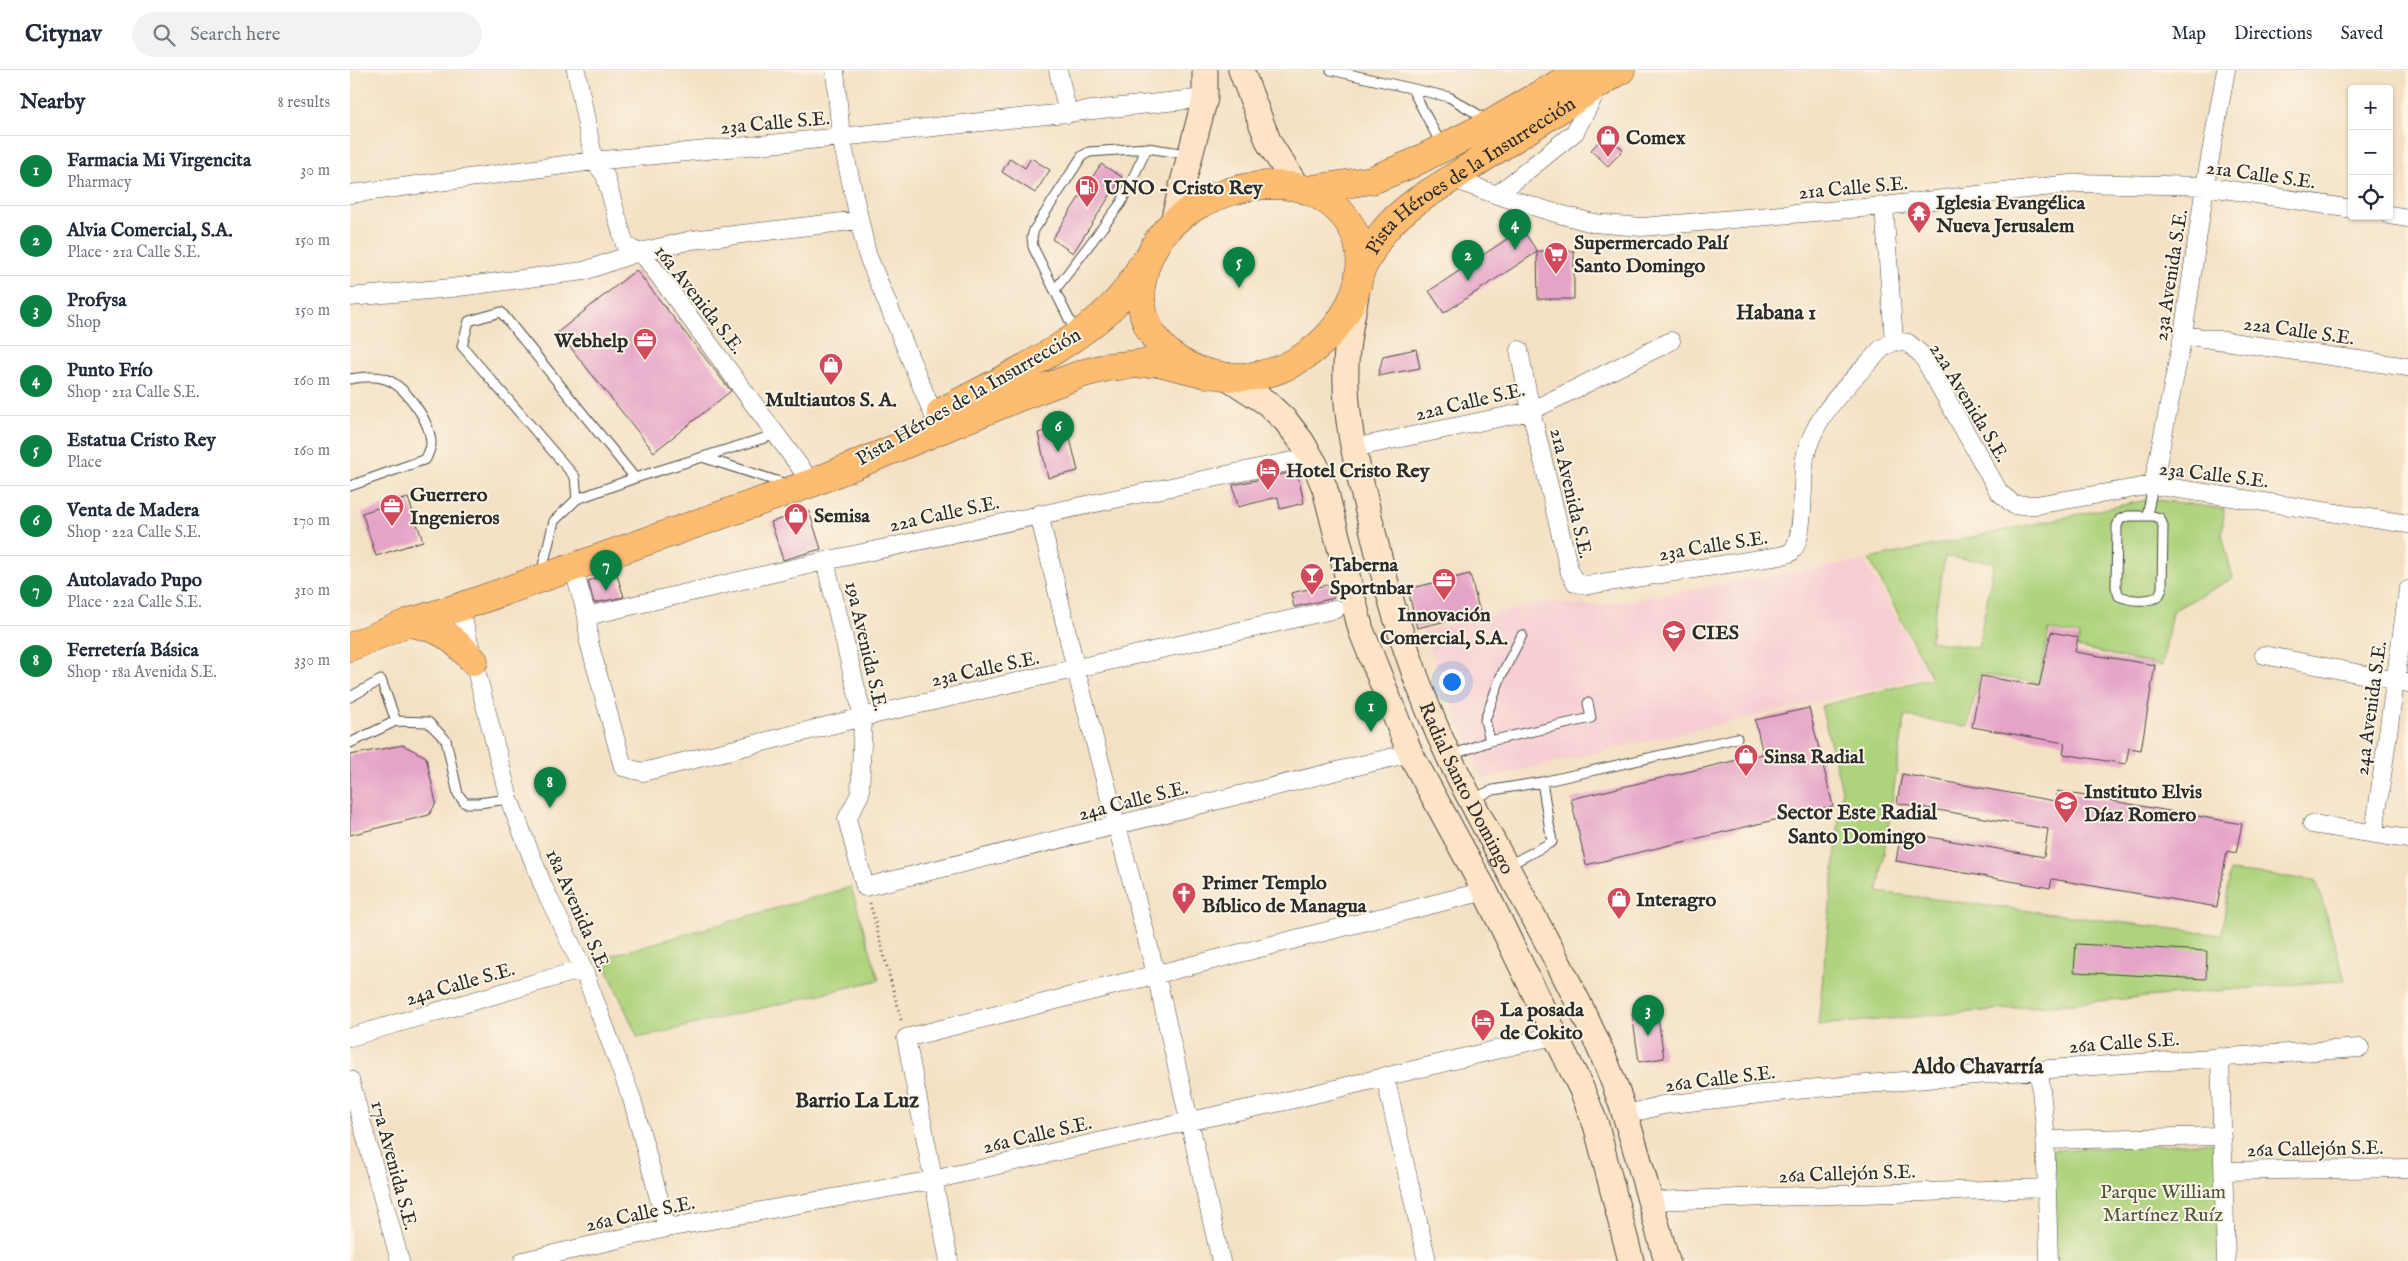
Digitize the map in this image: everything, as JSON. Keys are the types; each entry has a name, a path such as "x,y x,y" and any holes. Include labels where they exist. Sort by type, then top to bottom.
{"main road":[{"path":"1172,225 1205,98 1205,70"},
{"path":"1241,70 1269,143 1302,189 1337,209 1346,220 1358,245 1357,284"},
{"name":"Pista Héroes de la Insurrección","path":"815,481 1022,369 1077,335 1103,315 1124,294 1155,246 1172,225 1203,203 1227,192 1266,185 1302,189 1372,180 1601,74"},
{"name":"Pista Héroes de la Insurrección","path":"350,647 407,623 460,607 815,481 1017,398 1108,367 1158,362 1216,375 1240,378 1266,373 1306,356 1329,337 1338,326 1375,243 1387,225 1418,200 1454,179 1601,74"},
{"path":"1155,246 1147,266 1141,290 1141,304 1145,322 1153,336 1164,349 1188,365 1216,375"},
{"name":"Radial Santo Domingo","path":"1357,284 1346,367 1347,404 1353,448 1384,582 1398,628 1449,756 1470,800 1507,866 1600,1050 1626,1120 1667,1261"},
{"name":"Radial Santo Domingo","path":"1216,375 1267,403 1286,421 1311,457 1325,489 1361,630 1410,753 1485,891 1557,1035 1596,1125 1632,1261"},
{"path":"407,623 429,626 442,631 456,641 474,661"},
{"path":"1626,1120 1622,1179 1632,1228 1632,1261"}],"street":[{"name":"16a Avenida S.E.","path":"576,70 594,161 605,175 625,245 645,257 777,434 815,481"},
{"path":"835,70 841,137 867,254 934,416"},
{"path":"1058,70 1068,114"},
{"name":"23a Avenida S.E.","path":"2154,485 2183,335 2205,186 2226,70"},
{"path":"1497,196 1575,132 1601,74"},
{"name":"23a Calle S.E.","path":"350,194 594,161 1068,114 1205,98"},
{"name":"21a Calle S.E.","path":"1454,179 1497,196 1593,222 1642,227 1884,206 2078,183 2205,186 2348,208"},
{"path":"1884,206 1894,341"},
{"path":"2393,216 2408,218"},
{"path":"350,296 451,288 584,271 636,253 692,240 859,220"},
{"name":"22a Calle S.E.","path":"2183,335 2408,367"},
{"name":"22a Calle S.E.","path":"1353,448 1531,411 1671,341"},
{"name":"23a Calle S.E.","path":"1576,583 1588,585 1780,556 1791,552 1798,540 1805,459 1810,438 1818,422 1881,349 1894,341"},
{"name":"22a Avenida S.E.","path":"1894,341 1908,343 1922,355 1999,492 2014,505"},
{"name":"21a Avenida S.E.","path":"1519,350 1531,411 1570,573 1576,583"},
{"name":"22a Calle S.E.","path":"587,616 1039,514 1311,457"},
{"name":"23a Calle S.E.","path":"2014,505 2036,505 2154,485 2408,524"},
{"path":"1039,514 1076,670 1156,974 1221,1261"},
{"name":"19a Avenida S.E.","path":"826,561 863,716 860,794 847,818 865,887"},
{"path":"573,567 587,616"},
{"name":"24a Avenida S.E.","path":"2374,833 2402,682 2408,590"},
{"name":"18a Avenida S.E.","path":"460,607 509,799 544,888 583,969 632,1099 667,1228"},
{"name":"23a Calle S.E.","path":"587,616 589,642 623,767 643,772 863,716 1076,670 1336,609"},
{"path":"2264,655 2402,682"},
{"name":"24a Calle S.E.","path":"865,887 1410,753"},
{"path":"2312,824 2408,839"},
{"path":"949,1261 906,1038 1485,891"},
{"name":"24a Calle S.E.","path":"350,1037 583,969"},
{"name":"26a Calle S.E.","path":"523,1261 667,1228 933,1180 1286,1101 1557,1035"},
{"name":"26a Calle S.E.","path":"1626,1120 1663,1105 1806,1089 2220,1056 2360,1048"},
{"path":"2220,1056 2226,1261"},
{"path":"2039,1070 2045,1140 2049,1261"},
{"path":"1385,1076 1427,1261"},
{"name":"17a Avenida S.E.","path":"350,1080 400,1261"},
{"path":"2045,1140 2223,1136"},
{"name":"26a Callejón S.E.","path":"2224,1171 2408,1168"},
{"name":"26a Callejón S.E.","path":"1650,1201 2047,1188"}],"lane":[{"path":"1331,70 1449,97 1492,123"},
{"path":"1412,89 1444,148"},
{"path":"1077,335 1033,247 1032,237 1034,230 1082,156 1089,152 1147,148 1191,154"},
{"path":"1055,290 1121,203 1147,148"},
{"path":"576,499 575,477 462,346 469,321 501,312 635,478"},
{"path":"350,379 367,377 385,379 401,388 416,404 431,443 426,459 350,486"},
{"path":"540,579 554,521 576,499 635,478 777,434"},
{"path":"702,457 815,481"},
{"path":"2147,516 2154,485"},
{"path":"2128,516 2147,516 2160,518 2163,526 2162,589 2158,597 2151,600 2127,600 2119,596 2116,587 2117,526 2120,519 2128,516"},
{"path":"1490,741 1485,720 1501,676 1522,635"},
{"path":"350,697 382,680 396,721"},
{"path":"1449,756 1490,741 1591,718 1588,703"},
{"path":"350,743 396,721 428,722 446,740 458,794 465,803 478,804 509,799"},
{"path":"1470,800 1493,790 1542,782 1737,738"},
{"path":"1507,866 1552,842 1542,782"}],"path":[{"path":"865,887 906,1038"}],"shaded area":[{"name":"CIES","path":"1864,560 1929,676 1483,779 1422,631 1547,602 1598,606"}],"green space":[{"path":"2151,499 2224,509 2222,535 2233,578 2172,611 2162,666 2077,647 2080,635 2049,630 2039,683 1979,674 1968,727 1905,716 1878,892 2222,935 2230,871 2316,880 2345,980 1818,1025 1842,790 1821,706 1932,678 1869,559","holes":["1945,557 1994,562 1978,648 1930,641"]},
{"path":"851,887 879,980 638,1038 602,958"},
{"name":"Parque William Martínez Ruíz","path":"2221,1142 2224,1261 2053,1261 2052,1150"}],"building":[{"name":"Comex","path":"1606,134 1623,150 1608,166 1591,150"},
{"name":"UNO - Cristo Rey","path":"1010,158 1025,168 1031,158 1050,170 1035,193 1002,172"},
{"name":"UNO - Cristo Rey","path":"1101,164 1122,177 1073,253 1052,239"},
{"path":"1522,229 1537,251 1574,251 1574,299 1538,299 1537,252 1444,313 1429,291"},
{"name":"Webhelp","path":"636,270 731,391 654,452 558,332"},
{"path":"1416,349 1420,368 1378,376 1383,356"},
{"path":"1067,426 1078,471 1048,478 1038,433"},
{"name":"Hotel Cristo Rey","path":"1297,471 1304,503 1280,509 1278,497 1238,507 1233,485"},
{"name":"Guerrero Ingenieros","path":"408,498 423,541 376,556 362,513"},
{"name":"Semisa","path":"809,511 821,549 783,560 771,522"},
{"path":"616,572 624,597 594,603 588,581"},
{"name":"Innovación Comercial, S.A.","path":"1470,574 1480,613 1417,628 1408,589"},
{"name":"Taberna Sportnbar","path":"1331,584 1334,598 1294,607 1291,593"},
{"path":"2051,632 2078,637 2075,652 2155,665 2141,750 2129,748 2126,764 2063,754 2065,743 1972,727 1981,676 2039,686"},
{"name":"Sinsa Radial","path":"1809,708 1833,806 1586,865 1571,799 1763,754 1755,720"},
{"path":"403,745 426,757 436,803 429,815 350,835 350,755"},
{"path":"1902,774 2055,801 2057,791 2242,824 2236,853 2227,851 2217,907 2052,879 2050,888 1896,861 1901,832 2044,857 2048,829 1897,803"},
{"path":"2076,944 2207,951 2206,979 2074,972"},
{"path":"1657,1010 1664,1058 1639,1062 1632,1013"}],"place":[{"name":"Comex","path":"1608,158"},
{"name":"UNO - Cristo Rey","path":"1087,208"},
{"name":"Iglesia Evangélica Nueva Jerusalem","path":"1919,234"},
{"name":"Punto Frío","path":"1515,250"},
{"name":"Supermercado Palí Santo Domingo","path":"1556,275"},
{"name":"Alvia Comercial, S.A.","path":"1468,281"},
{"name":"Estatua Cristo Rey","path":"1239,288"},
{"name":"Webhelp","path":"645,361"},
{"name":"Multiautos S. A.","path":"831,386"},
{"name":"Venta de Madera","path":"1058,452"},
{"name":"Hotel Cristo Rey","path":"1268,491"},
{"name":"Guerrero Ingenieros","path":"392,527"},
{"name":"Semisa","path":"796,536"},
{"name":"Autolavado Pupo","path":"606,591"},
{"name":"Taberna Sportnbar","path":"1312,596"},
{"name":"Innovación Comercial, S.A.","path":"1444,601"},
{"name":"CIES","path":"1674,653"},
{"name":"Farmacia Mi Virgencita","path":"1371,732"},
{"name":"Sinsa Radial","path":"1746,777"},
{"name":"Ferretería Básica","path":"550,808"},
{"name":"Instituto Elvis Díaz Romero","path":"2066,824"},
{"name":"Primer Templo Bíblico de Managua","path":"1184,915"},
{"name":"Interagro","path":"1619,920"},
{"name":"Profysa","path":"1648,1036"},
{"name":"La posada de Cokito","path":"1483,1042"}],"district":[{"name":"Habana 1","path":"1776,312"},
{"name":"Sector Este Radial Santo Domingo","path":"1857,824"},
{"name":"Aldo Chavarría","path":"1978,1066"},
{"name":"Barrio La Luz","path":"857,1100"}]}
